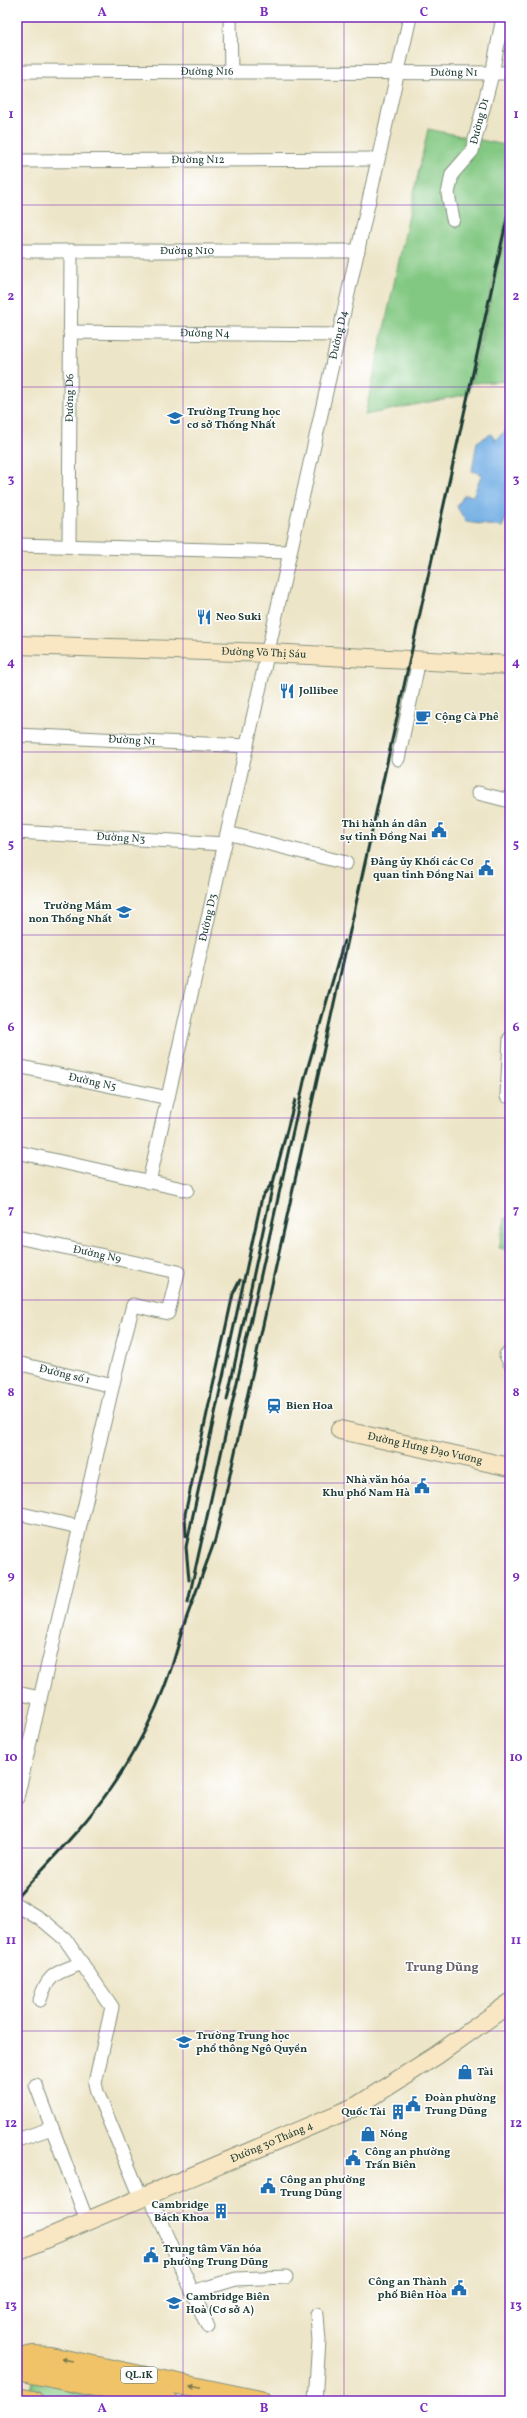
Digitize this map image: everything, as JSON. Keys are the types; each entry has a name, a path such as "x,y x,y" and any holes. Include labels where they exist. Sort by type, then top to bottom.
{"main road":[{"name":"Đường Võ Thị Sáu","path":"17,645 268,653 510,665"},
{"name":"Đường Hưng Đạo Vương","path":"340,1430 510,1467"},
{"name":"Đường 30 Tháng 4","path":"17,2251 356,2106 432,2059 510,2004"},
{"name":"QL.1K","path":"17,2360 33,2356 50,2357 260,2401"},
{"name":"QL.1K","path":"17,2370 168,2401"},
{"path":"17,2398 33,2401"}],"street":[{"path":"230,17 231,73"},
{"name":"Đường D4","path":"268,653 410,17"},
{"name":"Đường D1","path":"453,219 448,194 452,174 472,151 492,74 503,17"},
{"name":"Đường N16","path":"17,71 397,74"},
{"name":"Đường N1","path":"397,74 510,73"},
{"name":"Đường N12","path":"17,161 378,159"},
{"name":"Đường N10","path":"17,251 358,251"},
{"name":"Đường D6","path":"68,546 71,251"},
{"name":"Đường N4","path":"70,332 339,335"},
{"path":"17,545 290,552"},
{"name":"Đường D3","path":"149,1182 268,653"},
{"path":"398,759 419,660"},
{"name":"Đường N1","path":"17,735 247,746"},
{"path":"478,793 510,801"},
{"name":"Đường N3","path":"17,832 226,839 346,863"},
{"path":"508,1097 510,1038"},
{"name":"Đường N5","path":"17,1066 168,1098"},
{"path":"17,1152 187,1190"},
{"name":"Đường N9","path":"17,1236 178,1272 168,1313 133,1305 112,1386"},
{"name":"Đường số 1","path":"17,1363 112,1386"},
{"path":"17,1798 112,1386"},
{"path":"17,1514 80,1527"},
{"path":"17,1693 40,1698"},
{"path":"17,1905 59,1933 82,1963 112,2007 95,2083 101,2102 208,2327"},
{"path":"40,2000 46,1980 57,1973 82,1963"},
{"path":"36,2085 86,2221"},
{"path":"17,2140 52,2128"},
{"path":"192,2292 236,2279 286,2277"},
{"path":"315,2401 319,2341 317,2315"}],"green space":[{"path":"428,129 510,146 510,204 468,394 365,415"},
{"path":"510,213 510,381 472,383"},
{"path":"505,1218 510,1219 510,1250 499,1248"},
{"path":"33,2381 136,2401 69,2401 30,2394"}],"water":[{"path":"510,427 510,511 502,527 466,522 457,507 464,495 473,496 482,474 472,471 477,442 491,434 495,440"}],"railway":[{"path":"182,1630 215,1540 224,1502 510,205"},
{"path":"188,1602 305,1077 344,941"},
{"path":"227,1400 274,1179 295,1100"},
{"path":"189,1580 186,1547 262,1197 272,1183"},
{"path":"186,1537 185,1514 233,1294 240,1280"},
{"path":"17,1897 89,1817 110,1789 134,1751 145,1731 163,1690 178,1648 183,1626"}],"place":[{"name":"Trường Trung học cơ sở Thống Nhất","path":"175,418"},
{"name":"Neo Suki","path":"204,617"},
{"name":"Jollibee","path":"287,691"},
{"name":"Cộng Cà Phê","path":"423,717"},
{"name":"Thi hành án dân sự tỉnh Đồng Nai","path":"439,830"},
{"name":"Đảng ủy Khối các Cơ quan tỉnh Đồng Nai","path":"486,868"},
{"name":"Trường Mầm non Thống Nhất","path":"124,912"},
{"name":"Bien Hoa","path":"274,1406"},
{"name":"Nhà văn hóa Khu phố Nam Hà","path":"422,1486"},
{"name":"Trường Trung học phổ thông Ngô Quyền","path":"184,2042"},
{"name":"Tài","path":"465,2072"},
{"name":"Đoàn phường Trung Dũng","path":"413,2104"},
{"name":"Quốc Tài","path":"398,2112"},
{"name":"Nóng","path":"368,2134"},
{"name":"Công an phường Trấn Biên","path":"353,2158"},
{"name":"Công an phường Trung Dũng","path":"268,2186"},
{"name":"Cambridge Bách Khoa","path":"221,2211"},
{"name":"Trung tâm Văn hóa phường Trung Dũng","path":"151,2255"},
{"name":"Công an Thành phố Biên Hòa","path":"459,2288"},
{"name":"Cambridge Biên Hoà (Cơ sở A)","path":"174,2303"}],"district":[{"name":"Trung Dũng","path":"442,1968"}]}
